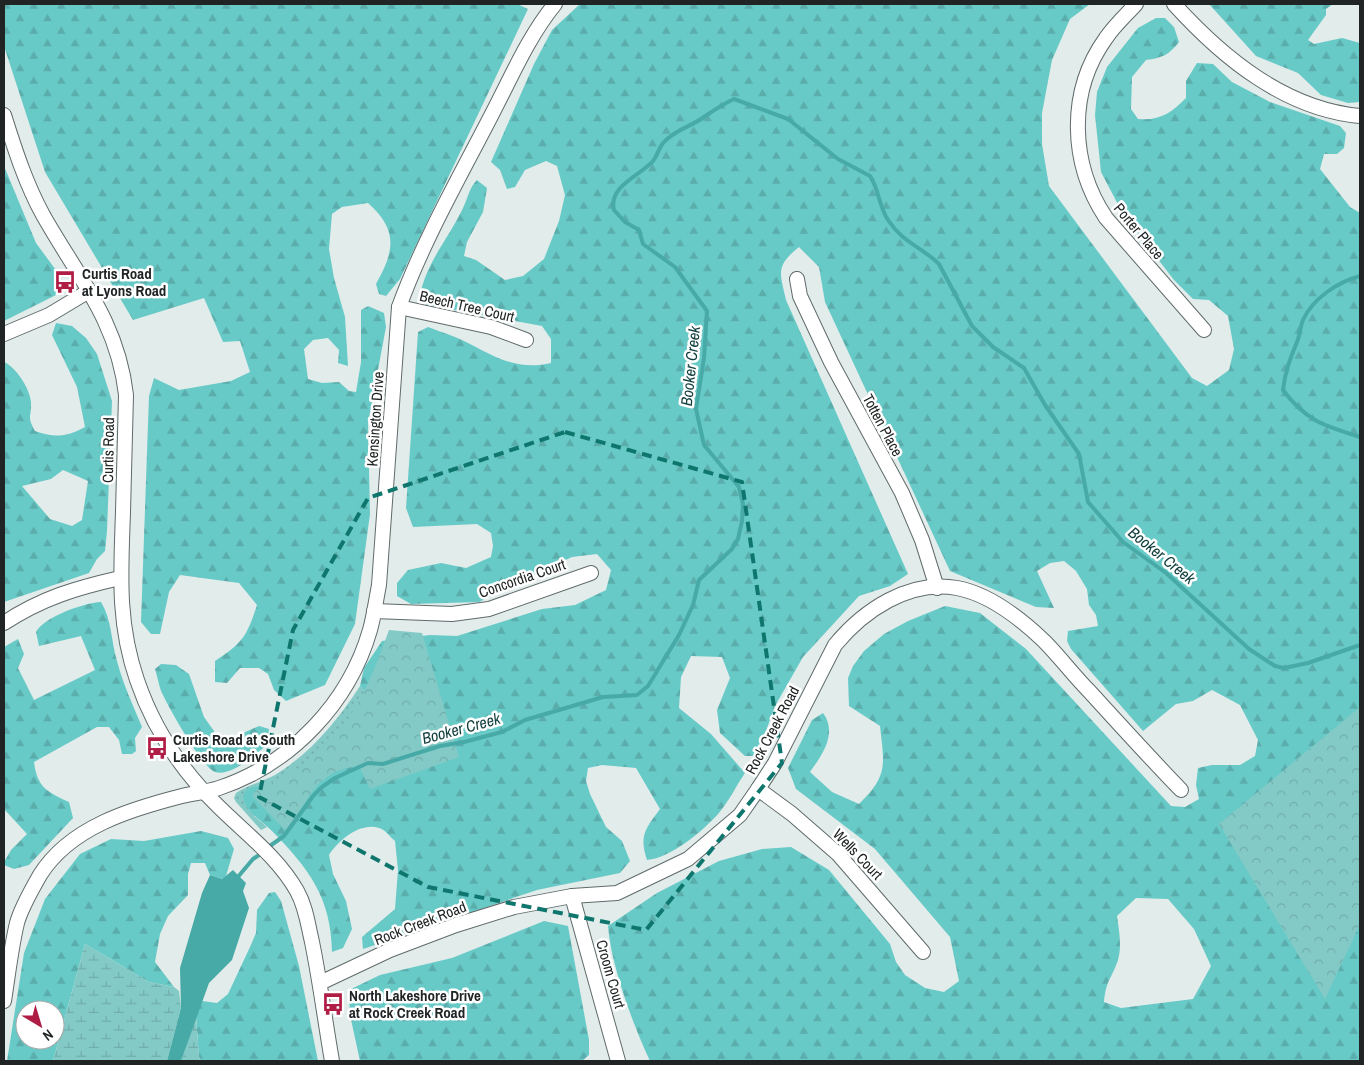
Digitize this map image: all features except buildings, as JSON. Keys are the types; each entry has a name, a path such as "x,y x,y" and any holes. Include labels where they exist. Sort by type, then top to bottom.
{"street":[{"name":"Kensington Drive","path":"4,1002 18,921 40,875 69,843 102,823 149,805 219,789 254,774 283,758 310,733 344,688 370,631 380,576 399,307 411,275 469,158 530,43 555,4"},
{"name":"Porter Place","path":"1136,4 1106,38 1094,58 1084,81 1078,104 1077,126 1082,168 1097,205 1106,218 1204,330"},
{"path":"1174,4 1219,48 1265,84 1308,105 1360,116"},
{"name":"Curtis Road","path":"4,116 32,194 89,291 115,342 123,367 126,395 120,578 121,610 127,650 137,682 165,740 186,772 203,792 278,864 298,892 304,907 320,983 332,1061"},
{"name":"Totten Place","path":"797,279 800,296 831,362 902,494 922,540 936,588"},
{"path":"4,334 49,315 89,291"},
{"name":"Beech Tree Court","path":"399,307 491,327 526,340"},
{"name":"Concordia Court","path":"374,611 452,614 489,609 591,573"},
{"path":"4,623 28,608 68,590 120,578"},
{"name":"Rock Creek Road","path":"320,983 390,950 456,925 514,907 572,896 617,892 688,859 740,815 775,763 835,645 848,630 868,612 897,597 924,588 957,588 987,600 1016,618 1044,642 1181,790"},
{"name":"Wells Court","path":"758,789 792,814 838,854 923,952"},
{"name":"Croom Court","path":"572,896 618,1061"}],"highlighted area":[{"path":"565,432 742,482 782,763 646,930 428,887 259,797 293,630 368,498"}],"green space":[{"path":"4,4 517,4 528,9 400,279 386,296 379,294 376,284 390,251 389,232 385,222 368,203 342,207 332,214 329,249 334,278 345,317 348,366 338,363 339,350 328,338 313,340 304,349 308,379 322,383 339,382 349,391 356,392 361,362 361,310 368,306 384,313 386,327 368,423 370,514 355,624 325,685 286,701 274,690 268,674 259,668 240,668 227,683 215,682 215,661 232,649 243,638 257,605 239,583 180,575 169,592 160,634 151,634 141,622 149,396 154,378 179,390 231,381 250,372 240,341 223,342 204,298 133,320 45,172 4,46"},
{"path":"580,4 1090,4 1070,19 1052,60 1042,113 1042,144 1049,186 1192,378 1207,386 1229,370 1234,349 1228,316 1209,300 1193,299 1174,280 1123,214 1101,172 1095,115 1097,92 1107,67 1138,28 1156,18 1165,18 1174,27 1179,42 1165,55 1146,60 1132,77 1131,109 1138,119 1153,119 1170,112 1186,98 1186,81 1197,63 1213,64 1232,82 1270,102 1340,126 1346,133 1344,148 1337,154 1324,154 1320,169 1350,207 1360,213 1360,1061 650,1061 618,976 608,926 657,893 719,861 762,849 791,847 829,870 890,944 896,962 905,975 925,988 944,992 959,981 950,937 875,849 796,789 788,768 812,720 823,713 829,728 829,736 827,744 810,772 832,792 859,804 869,794 880,777 882,768 883,750 880,726 849,706 848,678 853,666 864,651 884,634 908,621 945,606 980,613 1026,649 1171,806 1185,807 1199,799 1196,785 1198,768 1212,765 1240,765 1255,756 1258,740 1240,705 1212,690 1193,701 1176,704 1143,731 1071,649 1067,641 1068,631 1098,626 1096,615 1089,605 1087,589 1076,571 1064,561 1050,563 1037,571 1054,608 1036,607 950,571 825,302 819,267 799,247 786,260 781,271 786,300 908,574 890,586 859,596 803,657 775,706 757,756 745,756 720,733 717,710 730,678 722,657 691,656 681,677 679,708 711,734 745,773 719,813 696,835 676,849 647,860 644,845 645,833 660,809 636,768 602,765 588,768 586,781 590,794 606,827 622,841 630,861 620,873 537,890 363,949 362,937 395,909 398,870 395,841 385,831 372,827 357,830 344,838 329,855 333,874 346,901 352,929 343,948 332,952 331,933 327,915 316,885 297,858 248,809 243,797 245,792 250,788 258,786 265,798 402,731 360,686 364,668 382,641 430,635 457,636 542,609 575,605 606,590 611,570 597,554 572,557 479,602 411,604 397,596 397,583 408,570 441,563 466,568 491,557 493,546 491,533 477,524 413,527 406,508 418,332 428,327 458,338 497,358 517,364 539,365 551,363 551,339 542,326 427,305 420,295 433,260 477,180 487,188 483,212 467,242 464,256 476,260 505,280 523,276 544,259 559,221 565,195 557,166 546,161 525,170 515,187 507,189 500,170 491,162 534,64 552,30","holes":["1136,898 1168,899 1194,929 1211,966 1193,999 1121,1008 1104,1002 1120,949 1117,916"]},
{"path":"1209,4 1333,4 1326,9 1326,15 1308,40 1314,44 1342,38 1360,43 1360,102 1348,103 1321,95 1298,73 1256,56"},
{"path":"4,166 36,243 61,277 62,292 4,321"},
{"path":"56,323 72,326 86,338 97,354 112,401 105,551 97,559 89,573 4,602 4,362 18,374 29,393 31,399 30,420 35,431 48,435 66,435 85,427 77,387 52,335","holes":["63,470 88,481 82,520 72,526 50,519 22,486 51,479"]},
{"path":"101,602 107,616 122,678 142,727 135,738 136,751 132,754 122,754 119,740 109,727 97,727 34,762 35,770 44,788 69,802 73,818 29,865 14,869 4,865 4,862 11,850 27,834 4,809 4,647 18,639 24,654 18,668 34,700 95,670 81,636 39,646 36,632 40,626 65,612 84,605"},
{"path":"389,630 422,633 459,757 370,789 359,766 332,774 314,789 286,831 252,796 256,790 308,761 327,745 343,727 368,684"},
{"path":"161,664 176,665 189,674 204,717 214,731 216,745 259,726 269,729 266,746 242,764 228,771 221,773 209,768 172,713 162,692 155,669"},
{"path":"360,686 391,716 254,816 267,827 261,830 236,802 234,798 236,793 275,775 300,757 323,735"},
{"path":"1360,707 1360,924 1325,999 1219,824"},
{"path":"201,831 228,838 234,849 226,876 222,879 210,875 205,863 191,863 188,874 188,895 168,916 160,934 155,962 174,987 149,982 85,944 65,1017 65,1000 17,1000 24,953 45,899 80,854 111,839 144,841"},
{"path":"275,892 281,901 299,966 318,1061 201,1061 199,1057 196,1016 202,1001 217,1003 228,994 256,933 257,910 269,893"},
{"path":"544,921 568,926 589,1040 589,1055 582,1061 360,1061 350,1015 349,990 380,975 452,958"},
{"path":"85,944 149,982 174,987 179,991 181,1008 167,1061 53,1061 56,1050 65,1050 65,1017"},
{"path":"15,1010 15,1050 56,1050 53,1061 7,1061"},
{"path":"196,1016 199,1057 201,1061 181,1061"}],"shaded area":[{"path":"233,870 246,883 243,891 249,908 232,960 209,983 181,1061 167,1061 181,1008 180,968 202,893 210,875 222,879"}],"waterway":[{"name":"Booker Creek","path":"267,848 284,836 313,796 322,787 335,778 368,763 383,764 440,746 502,732 525,720 603,697 637,695 648,686 679,635 693,605 699,580 732,549 738,539 743,504 739,487 704,445 696,409 704,358 707,311 675,267 643,244 639,230 625,222 614,210 613,202 620,188 653,161 661,145 669,137 734,99 788,119 838,159 870,176 888,220 906,240 939,264 972,326 993,347 1024,368 1045,405 1079,454 1088,502 1123,542 1166,573 1249,649 1275,666 1284,668 1308,663 1360,645"},
{"name":"Booker Creek","path":"1360,276 1343,282 1327,292 1307,312 1288,366 1283,390 1308,416 1326,425 1360,437"},
{"name":"Booker Creek","path":"237,878 253,859 262,853"}],"place":[{"name":"Curtis Road at Lyons Road","path":"65,282"},
{"name":"Curtis Road at South Lakeshore Drive","path":"157,748"},
{"name":"North Lakeshore Drive at Rock Creek Road","path":"333,1004"}]}
